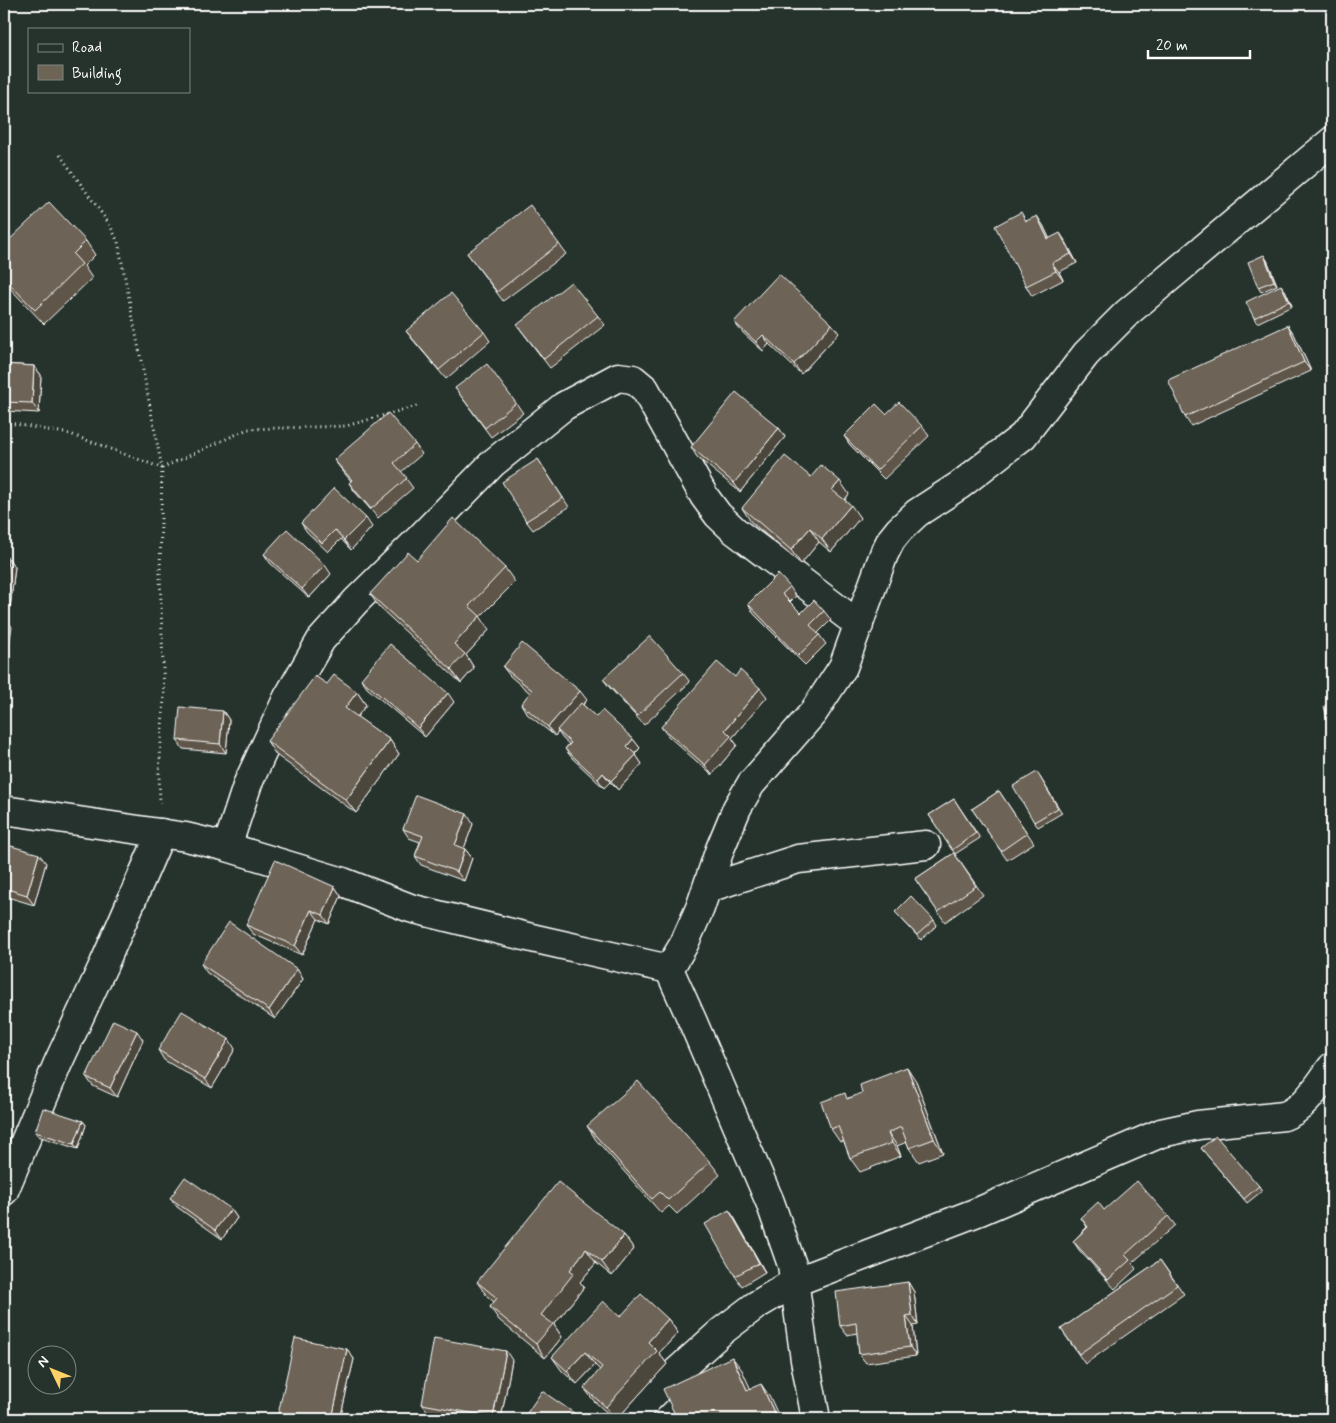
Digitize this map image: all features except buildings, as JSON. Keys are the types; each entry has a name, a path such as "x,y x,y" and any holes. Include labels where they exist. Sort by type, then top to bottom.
{"street":[{"path":"669,969 684,944 708,888 720,849 737,808 757,776 813,713 843,667 884,554 899,530 917,513 960,485 1023,436 1086,354 1127,313 1332,141"},
{"path":"227,847 248,783 288,697 321,640 356,601 493,463 564,406 618,377 633,379 645,389 704,496 718,515 735,531 859,625"},
{"path":"4,810 161,833 227,847 343,882 410,908 669,969"},
{"path":"4,1191 58,1063 104,964 161,833"},
{"path":"708,888 798,858 926,845"},
{"path":"669,969 770,1202 792,1265 805,1360 816,1419"},
{"path":"628,1419 722,1332 755,1306 794,1282 980,1211 1161,1133 1198,1125 1284,1116 1292,1113 1302,1105 1332,1067"}],"path":[{"path":"60,155 110,225 118,242 162,468 160,573 164,697 159,773 161,833"},
{"path":"4,422 70,434 162,468 248,429 346,426 420,405"}]}
